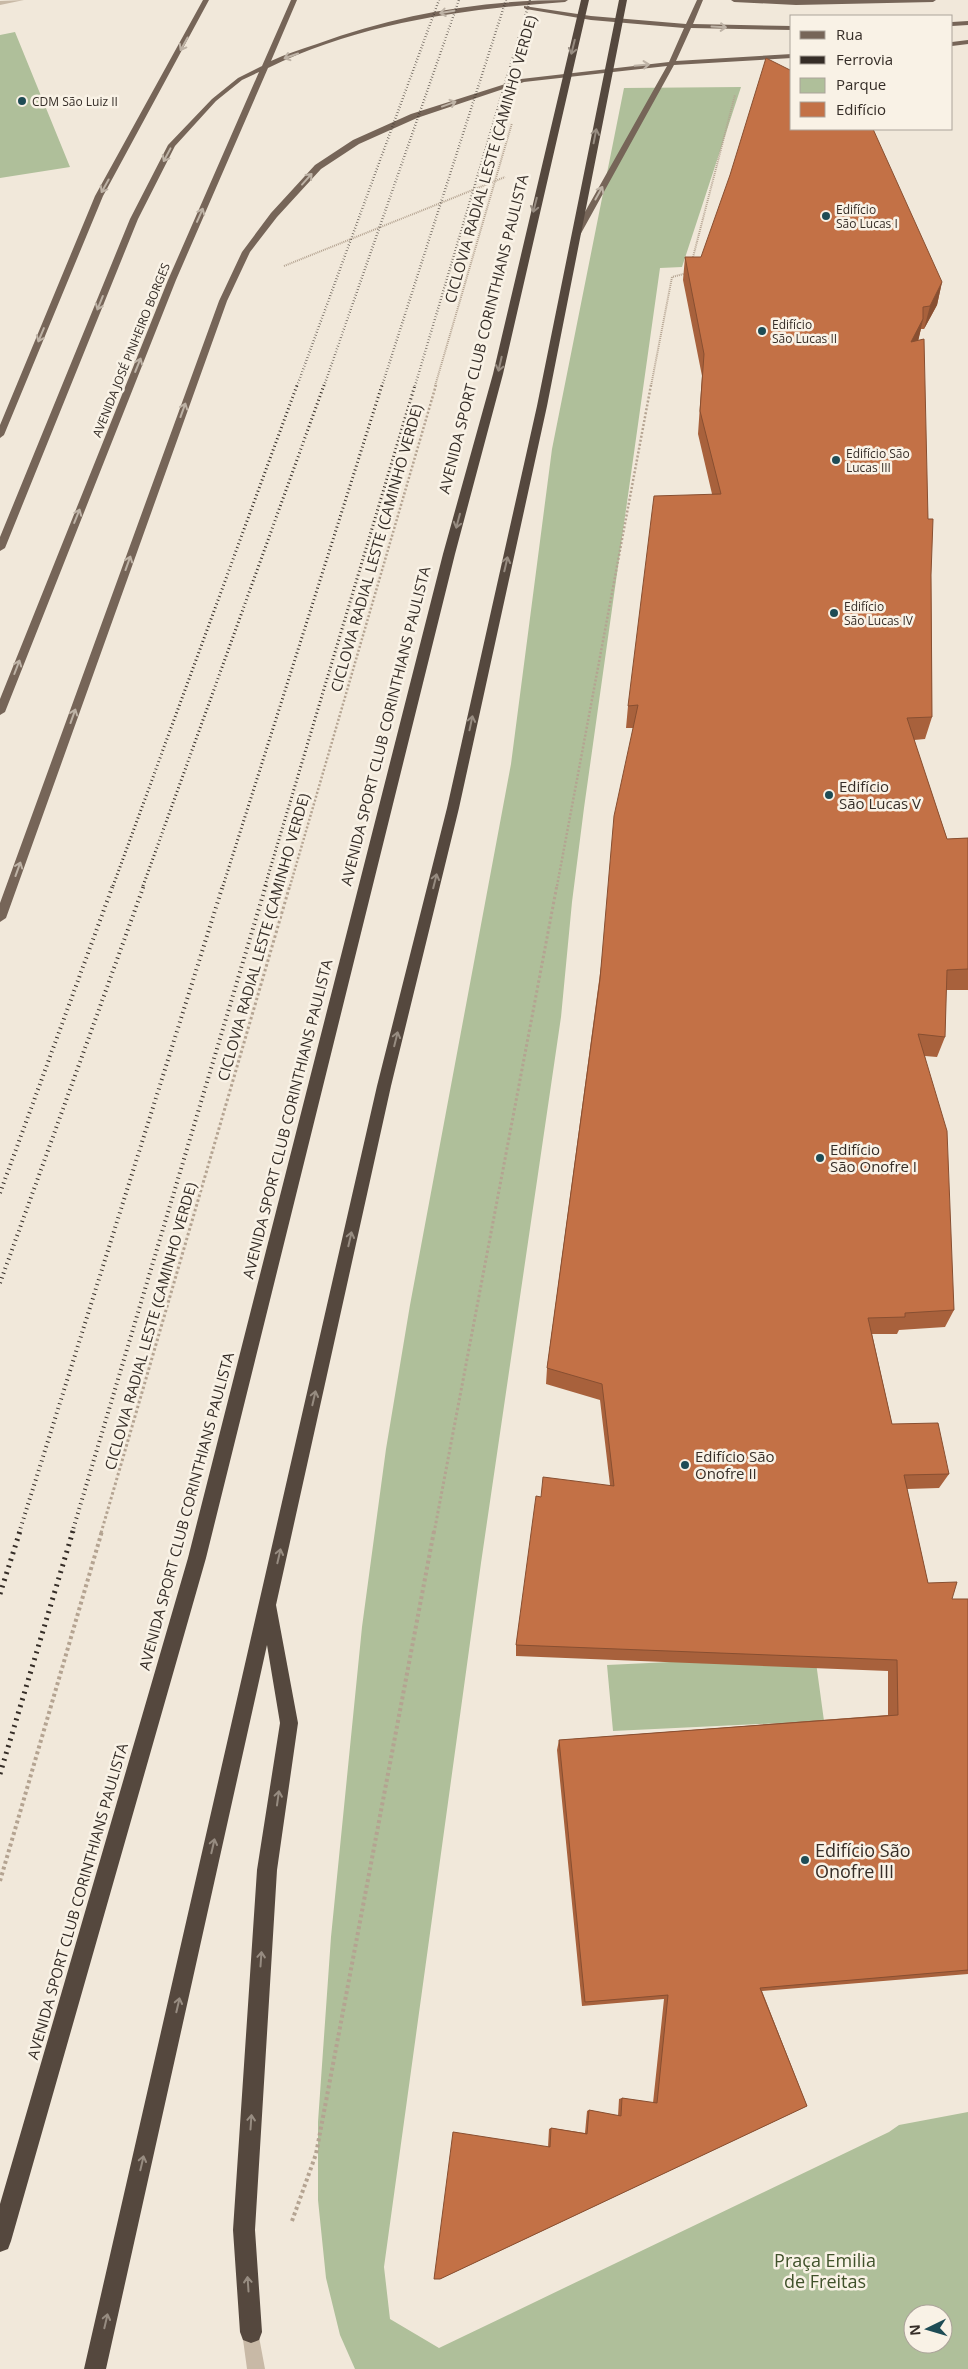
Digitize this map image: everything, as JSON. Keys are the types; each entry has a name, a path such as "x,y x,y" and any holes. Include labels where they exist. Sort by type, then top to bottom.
{"highway":[{"name":"AVENIDA SPORT CLUB CORINTHIANS PAULISTA","path":"0,2241 196,1558 449,554 498,374 585,0"},
{"path":"95,2369 384,1086 453,808 542,406 623,0"},
{"path":"251,2332 244,2230 248,2162 267,1870 289,1723 268,1604"}],"main road":[{"path":"0,435 99,196 187,38 206,0"},
{"name":"AVENIDA JOSÉ PINHEIRO BORGES","path":"0,712 172,280 294,0"},
{"path":"497,0 582,16 730,27 790,28"},
{"path":"0,548 134,218 172,145 214,100 240,79 281,59 396,21 480,7 565,0"},
{"path":"576,235 638,122 663,82 700,0"},
{"path":"734,0 796,3 933,0"},
{"path":"953,24 968,23"},
{"path":"953,44 968,42"},
{"path":"1,916 224,301 246,252 274,215 318,167 356,142 414,116 523,80 611,68 790,56"}],"street":[{"path":"0,3 21,0"},
{"path":"251,2332 256,2369"}],"path":[{"path":"691,263 735,94"},
{"name":"CICLOVIA RADIAL LESTE (CAMINHO VERDE)","path":"0,1880 514,115"},
{"path":"282,267 511,174"},
{"path":"316,2154 672,277 689,272"}],"green space":[{"name":"CDM São Luiz II","path":"15,32 70,167 0,178 0,35"},
{"name":"Praça Emilia de Freitas","path":"741,87 682,267 660,268 584,808 572,902 561,1017 481,1563 384,2267 390,2319 439,2348 889,2132 899,2125 968,2112 968,2369 355,2369 340,2335 326,2278 318,2200 318,2122 331,1937 362,1627 386,1449 410,1305 511,764 552,449 624,88"},
{"path":"815,1655 824,1721 613,1731 607,1665"}],"building":[{"path":"766,58 790,70 790,130 873,130 942,282 930,306 923,307 923,319 911,342 924,339 928,519 933,519 931,575 932,717 907,718 947,839 968,838 968,969 947,970 945,1037 918,1034 947,1131 954,1310 905,1313 905,1317 868,1318 892,1424 938,1423 949,1474 904,1475 928,1583 957,1582 952,1599 968,1599 968,1970 760,1988 807,2106 440,2279 434,2279 453,2132 550,2147 551,2128 587,2134 589,2110 621,2116 622,2098 657,2103 668,1995 585,2002 559,1740 898,1715 897,1660 516,1645 536,1496 541,1497 543,1477 614,1486 602,1384 547,1368 600,979 614,816 638,705 628,706 654,496 721,494 700,411 704,354 685,257 701,257 730,175"}],"railway":[{"path":"297,386 439,0"},
{"path":"324,386 459,0"},
{"path":"382,386 506,0"},
{"path":"415,386 530,0"},
{"path":"113,886 297,385"},
{"path":"143,886 324,385"},
{"path":"223,886 382,385"},
{"path":"265,886 415,385"},
{"path":"0,1193 113,885"},
{"path":"0,1283 144,885"},
{"path":"19,1533 223,885"},
{"path":"72,1533 266,885"},
{"path":"0,1594 20,1531"},
{"path":"0,1774 73,1531"}],"place":[{"name":"CDM São Luiz II","path":"22,101"},
{"name":"Edifício São Lucas I","path":"826,216"},
{"name":"Edifício São Lucas II","path":"762,331"},
{"name":"Edifício São Lucas III","path":"836,460"},
{"name":"Edifício São Lucas IV","path":"834,613"},
{"name":"Edifício São Lucas V","path":"829,795"},
{"name":"Edifício São Onofre I","path":"820,1158"},
{"name":"Edifício São Onofre II","path":"685,1465"},
{"name":"Edifício São Onofre III","path":"805,1860"}]}
